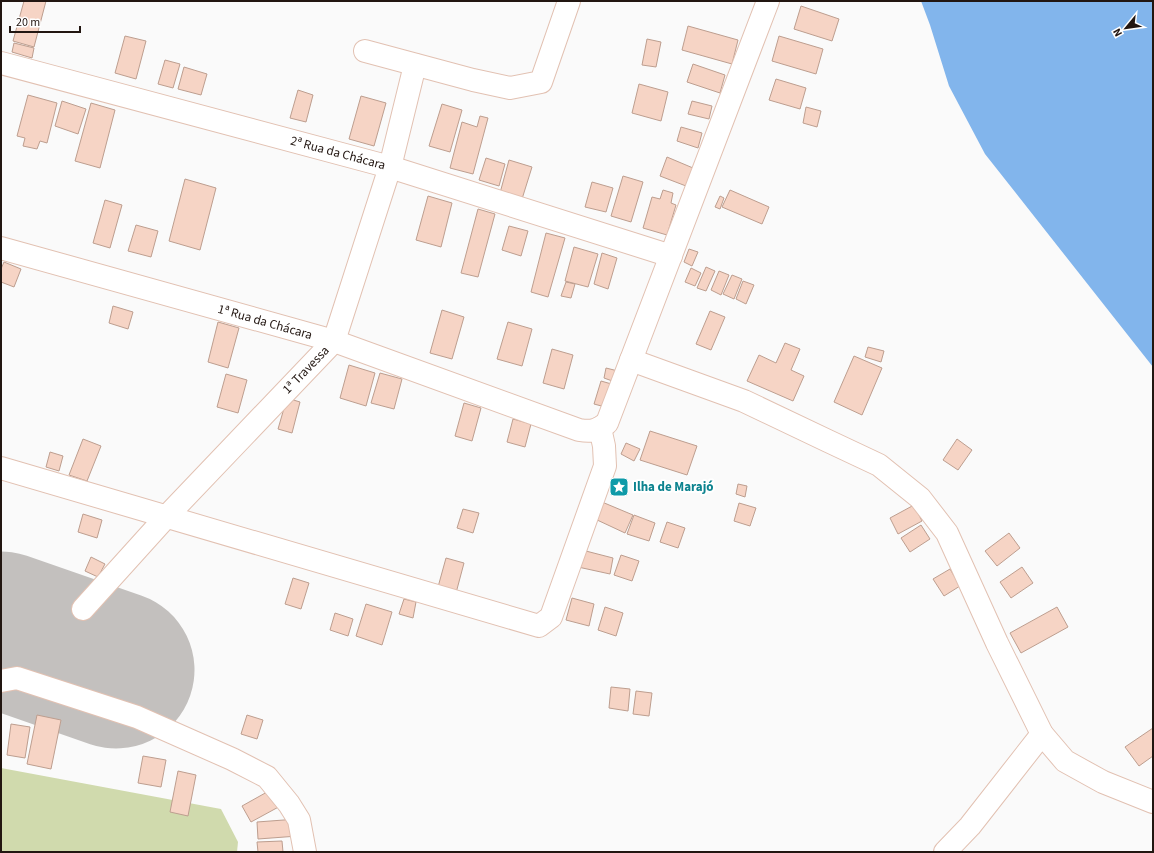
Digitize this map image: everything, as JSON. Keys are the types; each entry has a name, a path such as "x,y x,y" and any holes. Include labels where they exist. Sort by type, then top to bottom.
{"street":[{"path":"364,51 473,80 510,88 541,82 569,1"},
{"path":"1,468 539,626 551,617 605,466 604,446 596,430 607,423 768,1"},
{"name":"2ª Rua da Chácara","path":"1,63 390,167 671,256"},
{"name":"1ª Travessa","path":"83,609 167,516 334,341 390,167 415,64"},
{"name":"1ª Rua da Chácara","path":"1,248 334,341 579,430 596,430"},
{"path":"631,360 744,402 879,465 920,498 947,533 997,643 1042,734 1065,761 1103,782 1153,802"},
{"path":"1,681 17,678 137,716 232,759 267,777 289,804 299,820 306,852"},
{"path":"946,852 970,826 1042,734"}],"green space":[{"path":"1,768 221,809 238,842 237,852 1,852"}],"water":[{"path":"921,1 1153,1 1153,367 985,154 949,86"}],"building":[{"path":"24,1 46,1 34,47 13,41"},
{"path":"801,6 839,19 832,41 794,29"},
{"path":"688,26 738,40 732,64 682,50"},
{"path":"125,36 146,41 136,79 115,73"},
{"path":"779,36 823,49 816,74 772,61"},
{"path":"647,39 661,42 656,67 642,65"},
{"path":"14,43 34,48 32,58 12,52"},
{"path":"165,60 180,64 173,88 158,84"},
{"path":"693,64 725,75 720,93 687,82"},
{"path":"184,67 207,74 201,95 178,89"},
{"path":"776,79 806,88 800,109 769,100"},
{"path":"639,84 668,92 661,121 632,113"},
{"path":"298,90 313,95 306,122 290,118"},
{"path":"28,95 57,103 47,143 40,141 37,149 23,146 25,138 17,136"},
{"path":"361,96 386,103 374,146 349,139"},
{"path":"62,101 86,109 78,134 55,126"},
{"path":"692,101 712,106 709,119 688,114"},
{"path":"91,103 115,110 100,168 75,161"},
{"path":"442,104 462,110 450,152 429,146"},
{"path":"806,107 821,111 817,127 803,123"},
{"path":"480,116 488,118 473,174 450,168 462,122 477,127"},
{"path":"681,127 702,133 698,148 677,141"},
{"path":"667,157 693,168 686,186 660,176"},
{"path":"486,158 505,164 499,186 479,180"},
{"path":"509,160 532,167 522,199 500,193"},
{"path":"623,176 643,182 631,222 611,216"},
{"path":"185,179 216,188 200,250 169,241"},
{"path":"592,182 613,188 606,212 585,207"},
{"path":"663,190 673,193 671,203 676,205 667,235 643,228 652,197 660,199"},
{"path":"730,190 769,207 762,224 722,207"},
{"path":"428,196 452,203 441,247 416,240"},
{"path":"720,196 724,198 720,209 715,207"},
{"path":"105,200 122,205 110,248 93,243"},
{"path":"478,209 495,214 478,277 461,273"},
{"path":"136,225 158,231 151,257 128,251"},
{"path":"509,226 528,231 521,256 502,250"},
{"path":"546,233 565,238 548,297 531,292"},
{"path":"574,247 598,254 588,287 565,281"},
{"path":"689,249 698,252 692,266 684,262"},
{"path":"602,253 617,258 608,289 594,284"},
{"path":"4,262 21,269 14,287 1,282 1,269"},
{"path":"706,267 715,271 706,291 697,288"},
{"path":"691,268 701,273 695,286 685,282"},
{"path":"719,271 729,275 721,295 711,290"},
{"path":"732,275 742,279 734,299 723,294"},
{"path":"743,281 754,285 746,304 736,299"},
{"path":"566,282 575,284 571,298 561,296"},
{"path":"113,306 133,312 128,329 109,323"},
{"path":"442,310 464,317 452,359 430,353"},
{"path":"710,311 725,317 711,350 696,344"},
{"path":"218,322 239,328 228,368 208,362"},
{"path":"508,322 532,329 522,366 497,359"},
{"path":"785,343 800,349 791,370 804,376 793,401 747,381 759,355 776,363"},
{"path":"868,347 884,351 881,362 865,357"},
{"path":"552,349 573,355 564,389 543,383"},
{"path":"854,356 882,368 862,415 834,402"},
{"path":"349,365 375,373 366,406 340,398"},
{"path":"606,368 618,371 615,382 604,378"},
{"path":"380,373 402,379 394,409 371,403"},
{"path":"226,374 247,380 238,413 217,407"},
{"path":"601,381 615,385 609,408 594,404"},
{"path":"287,398 300,402 292,433 278,429"},
{"path":"464,403 481,408 472,441 455,436"},
{"path":"513,419 531,424 525,447 507,442"},
{"path":"650,431 697,446 687,475 640,460"},
{"path":"83,439 101,446 87,481 69,475"},
{"path":"957,439 972,450 958,470 943,460"},
{"path":"626,443 640,449 634,461 621,454"},
{"path":"50,452 63,456 59,471 46,467"},
{"path":"738,484 747,486 745,497 736,494"},
{"path":"602,502 633,515 625,533 595,519"},
{"path":"739,503 756,508 750,526 734,521"},
{"path":"914,505 922,521 898,534 890,518"},
{"path":"463,509 479,513 473,533 457,528"},
{"path":"83,514 102,520 97,538 78,532"},
{"path":"634,515 655,523 649,541 627,534"},
{"path":"667,522 685,528 678,548 660,542"},
{"path":"921,525 930,539 910,552 901,538"},
{"path":"1009,533 1020,548 997,566 985,551"},
{"path":"582,550 613,558 610,574 578,567"},
{"path":"621,555 639,561 632,581 614,575"},
{"path":"91,557 105,564 98,577 85,571"},
{"path":"446,558 464,563 456,593 438,587"},
{"path":"1022,567 1033,583 1011,598 1000,582"},
{"path":"950,569 960,586 944,596 933,579"},
{"path":"293,578 309,583 301,609 285,604"},
{"path":"572,598 594,604 589,626 566,620"},
{"path":"404,599 416,602 413,618 399,614"},
{"path":"366,604 392,612 382,645 356,636"},
{"path":"605,607 623,613 616,636 598,630"},
{"path":"1057,607 1068,627 1021,653 1010,633"},
{"path":"335,613 353,619 348,636 330,630"},
{"path":"611,687 630,689 628,711 609,708"},
{"path":"636,691 652,693 649,716 633,714"},
{"path":"37,715 61,720 51,769 27,764"},
{"path":"247,715 263,720 257,739 241,734"},
{"path":"11,724 30,727 25,758 7,755"},
{"path":"1153,728 1153,756 1139,766 1125,747"},
{"path":"143,756 166,760 161,787 138,783"},
{"path":"178,771 196,775 188,816 170,812"},
{"path":"276,787 284,804 251,822 242,806"},
{"path":"297,819 298,836 258,839 257,822"},
{"path":"282,841 283,852 258,852 257,842"}],"runway":[{"path":"1,630 116,670"}],"place":[{"name":"Ilha de Marajó","path":"619,487"}]}
